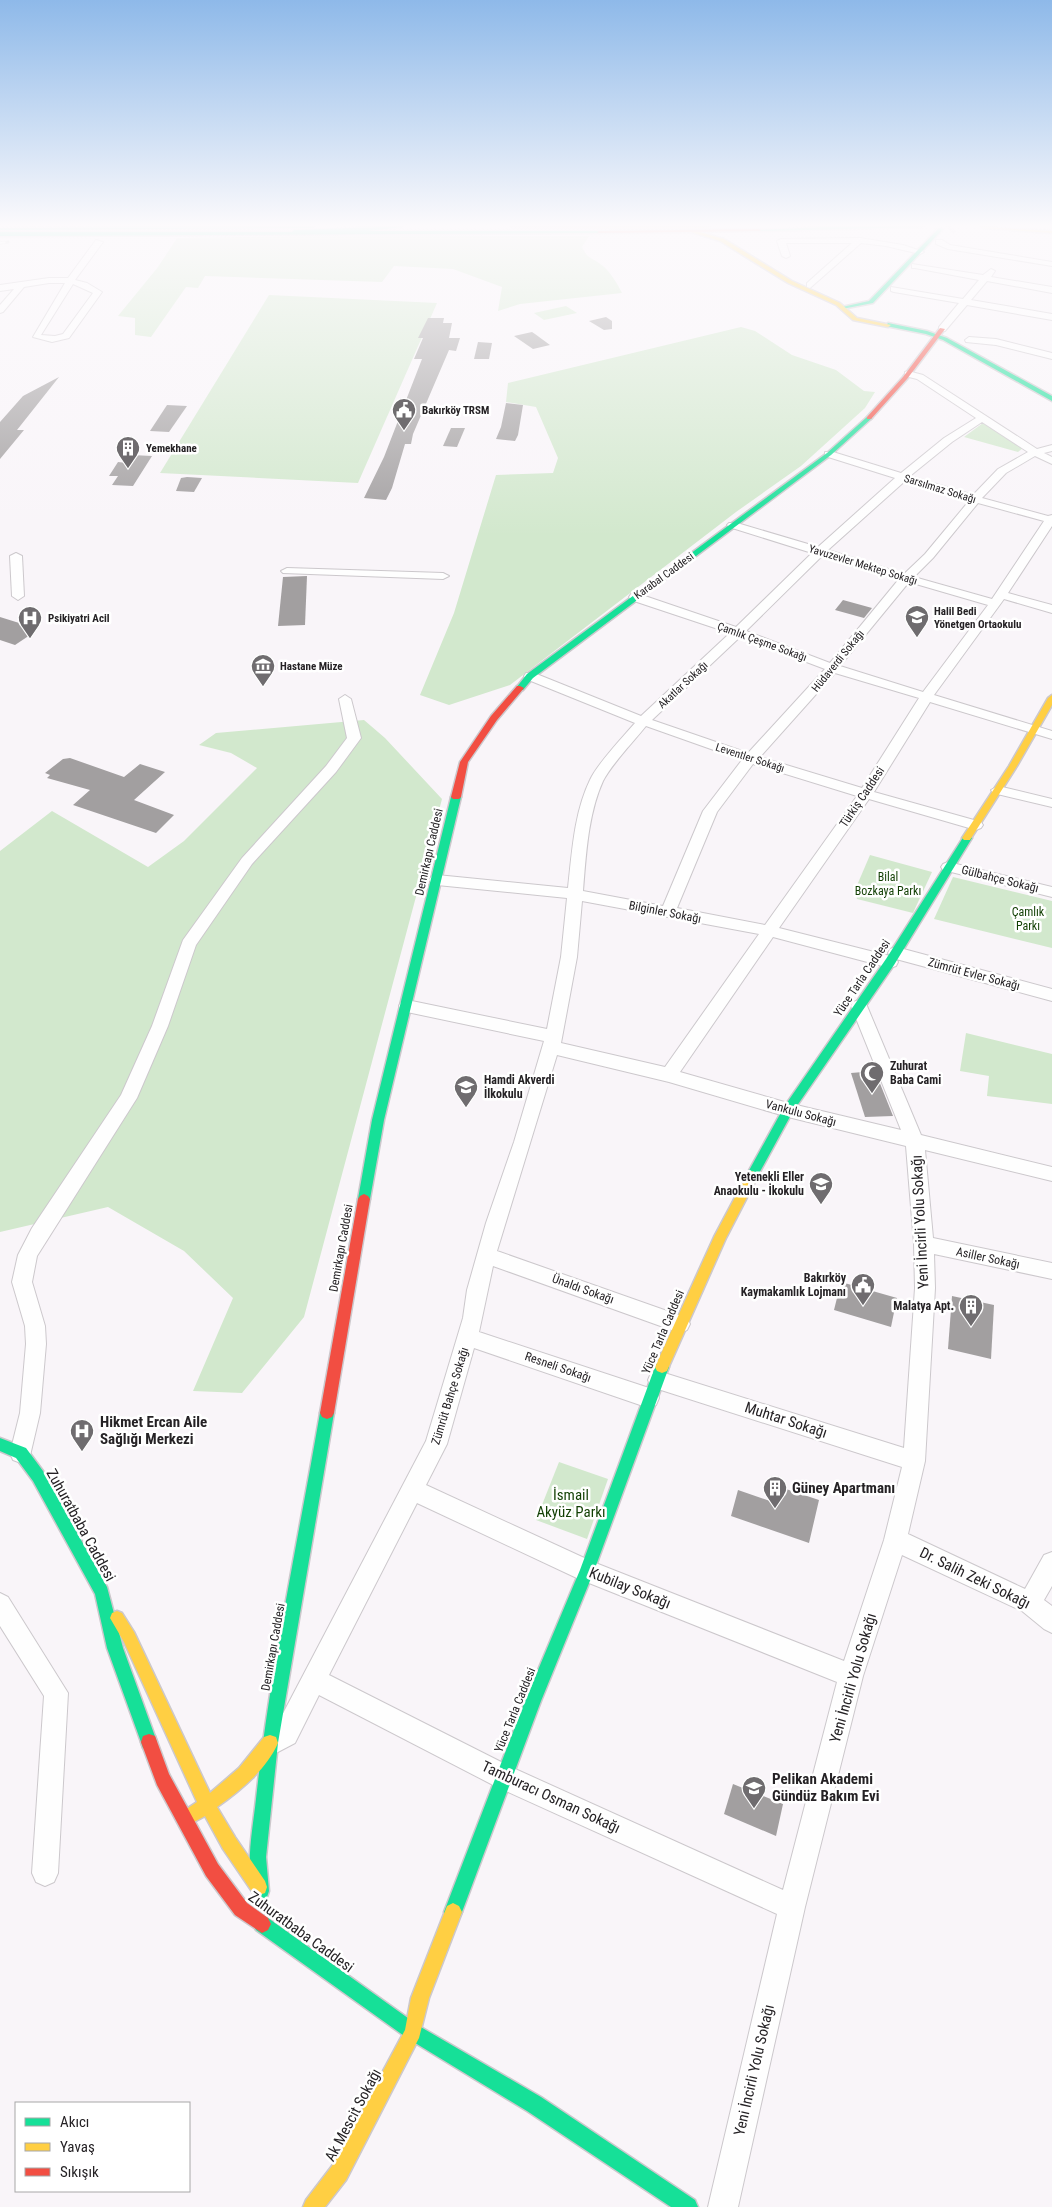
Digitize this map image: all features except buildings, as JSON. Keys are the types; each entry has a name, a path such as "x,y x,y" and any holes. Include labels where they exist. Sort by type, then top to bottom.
{"main road":[{"path":"917,330 969,340 1052,389"},
{"path":"927,330 1052,398"},
{"name":"Karabal Caddesi","path":"464,762 494,718 530,676 829,454 863,425 908,374 935,333"},
{"name":"Karabal Caddesi","path":"880,404 894,376 935,333"},
{"name":"Yüce Tarla Caddesi","path":"413,2032 420,1998 504,1777 587,1571 680,1324 720,1237 788,1110 893,958 948,866 998,790 1052,698"},
{"name":"Demirkapı Caddesi","path":"226,1837 262,1895 258,1857 270,1743 378,1120 407,1006 464,762"},
{"path":"0,1444 21,1453"},
{"name":"Zuhuratbaba Caddesi","path":"21,1453 38,1476 102,1592 115,1648 160,1770 212,1870 241,1909 413,2032 534,2104 684,2206"},
{"path":"102,1592 129,1637 207,1805 226,1837"},
{"name":"Demirkapı Caddesi","path":"185,1820 207,1805 249,1770 270,1743"},
{"path":"249,1820 266,1788"},
{"path":"192,1833 208,1837 226,1837 237,1831"},
{"path":"269,1916 274,1932"},
{"name":"Ak Mescit Sokağı","path":"313,2207 339,2174 413,2032"}],"street":[{"path":"40,330 37,337 58,340 66,336 70,330"},
{"path":"935,333 938,330"},
{"path":"969,340 996,342 1052,356"},
{"path":"908,374 920,377 1035,452 1052,461"},
{"name":"Akatlar Sokağı","path":"552,1042 569,957 580,844 588,802 597,779 643,721 738,632 818,552 948,440 982,418"},
{"name":"Hüdaverdi Sokağı","path":"668,912 710,811 750,758 811,694 906,578 928,556 974,500 1002,471 1035,452 1052,448"},
{"name":"Sarsılmaz Sokağı","path":"829,454 974,500 1052,519"},
{"name":"Türkiş Caddesi","path":"669,1075 865,794 926,697 1052,519"},
{"name":"Yavuzevler Mektep Sokağı","path":"733,524 906,578 997,599 1052,609"},
{"path":"16,556 18,596"},
{"path":"287,571 443,576"},
{"name":"Çamlık Çeşme Sokağı","path":"635,597 738,632 833,668 1032,730 1052,734"},
{"name":"Leventler Sokağı","path":"530,676 643,721 750,758 865,794 976,825"},
{"path":"21,1453 30,1413 36,1344 35,1326 22,1282 28,1255 39,1234 128,1098 160,1026 189,944 247,861 332,769 354,738 345,699"},
{"path":"998,790 1052,803"},
{"name":"Gülbahçe Sokağı","path":"948,866 1052,892"},
{"name":"Bilginler Sokağı","path":"437,880 574,894 769,931 893,958"},
{"name":"Zümrüt Evler Sokağı","path":"893,958 1052,996"},
{"name":"Vankulu Sokağı","path":"407,1006 552,1042 788,1110 1052,1174"},
{"name":"Yeni İncirli Yolu Sokağı","path":"722,2207 792,1907 851,1676 895,1540 914,1461 925,1288 924,1244 915,1142 859,1006"},
{"name":"Zümrüt Bahçe Sokağı","path":"270,1743 277,1741 286,1734 436,1444 468,1337 486,1255 552,1042"},
{"name":"Asiller Sokağı","path":"924,1244 1052,1271"},
{"name":"Ünaldı Sokağı","path":"486,1255 680,1324"},
{"name":"Resneli Sokağı","path":"468,1337 654,1389"},
{"name":"Muhtar Sokağı","path":"654,1389 914,1461"},
{"name":"Kubilay Sokağı","path":"413,1490 587,1571 851,1676"},
{"name":"Dr. Salih Zeki Sokağı","path":"895,1540 1030,1603 1052,1621"},
{"path":"1030,1603 1052,1564"},
{"path":"0,1605 56,1694 45,1873"},
{"name":"Tamburacı Osman Sokağı","path":"314,1680 504,1777 792,1907"}],"green space":[{"path":"135,330 156,330 151,337 135,335"},
{"path":"248,330 425,330 358,483 160,473"},
{"path":"729,330 751,330 792,355 836,370 864,391 875,392 865,408 801,466 736,512 510,685 449,705 420,695 454,613 496,475 553,473 558,458 536,407 506,402 508,383"},
{"path":"983,423 1023,448 1018,452 964,437"},
{"path":"364,720 385,738 442,799 304,1317 242,1393 193,1391 233,1298 184,1251 108,1207 0,1232 0,851 52,811 148,867 184,841 257,768 231,753 199,745 216,733"},
{"name":"Bilal Bozkaya Parkı","path":"870,855 932,872 913,913 857,899 855,890"},
{"name":"Çamlık Parkı","path":"953,877 1052,901 1052,948 934,919"},
{"path":"966,1033 1052,1054 1052,1104 987,1096 989,1076 960,1071"},
{"name":"İsmail Akyüz Parkı","path":"559,1462 608,1479 587,1539 536,1520"}],"traffic: fast":[{"path":"912,330 945,339 1052,399"},
{"path":"520,688 530,676 829,454 869,418"},
{"path":"364,1199 378,1120 456,797"},
{"path":"752,1176 788,1110 890,962 967,838"},
{"path":"453,1912 533,1701 587,1571 662,1367"},
{"path":"261,1891 258,1857 270,1743 327,1413"},
{"path":"0,1444 21,1453 38,1476 102,1592 115,1648 149,1742"},
{"path":"262,1924 413,2032 534,2104 688,2207"}],"traffic: slow":[{"path":"967,838 1013,766 1052,698"},
{"path":"662,1367 720,1237 752,1176"},
{"path":"117,1618 129,1637 207,1805 229,1843 259,1887"},
{"path":"194,1814 235,1782 254,1764 270,1743"},
{"path":"313,2207 339,2173 413,2032 420,1998 453,1912"}],"traffic: jam":[{"path":"869,418 905,378 941,330"},
{"path":"456,797 464,762 494,718 520,688"},
{"path":"327,1413 364,1199"},
{"path":"149,1742 163,1779 212,1870 241,1909 262,1924"}],"place":[{"name":"Bakırköy TRSM","path":"404,431"},
{"name":"Yemekhane","path":"128,469"},
{"name":"Halil Bedi Yönetgen Ortaokulu","path":"917,638"},
{"name":"Psikiyatri Acil","path":"30,639"},
{"name":"Hastane Müze","path":"263,687"},
{"name":"Zuhurat Baba Cami","path":"872,1094"},
{"name":"Hamdi Akverdi İlkokulu","path":"466,1108"},
{"name":"Yetenekli Eller Anaokulu - İkokulu","path":"821,1205"},
{"name":"Bakırköy Kaymakamlık Lojmanı","path":"863,1306"},
{"name":"Malatya Apt.","path":"971,1327"},
{"name":"Hikmet Ercan Aile Sağlığı Merkezi","path":"82,1452"},
{"name":"Güney Apartmanı","path":"775,1509"},
{"name":"Pelikan Akademi Gündüz Bakım Evi","path":"754,1809"}]}
